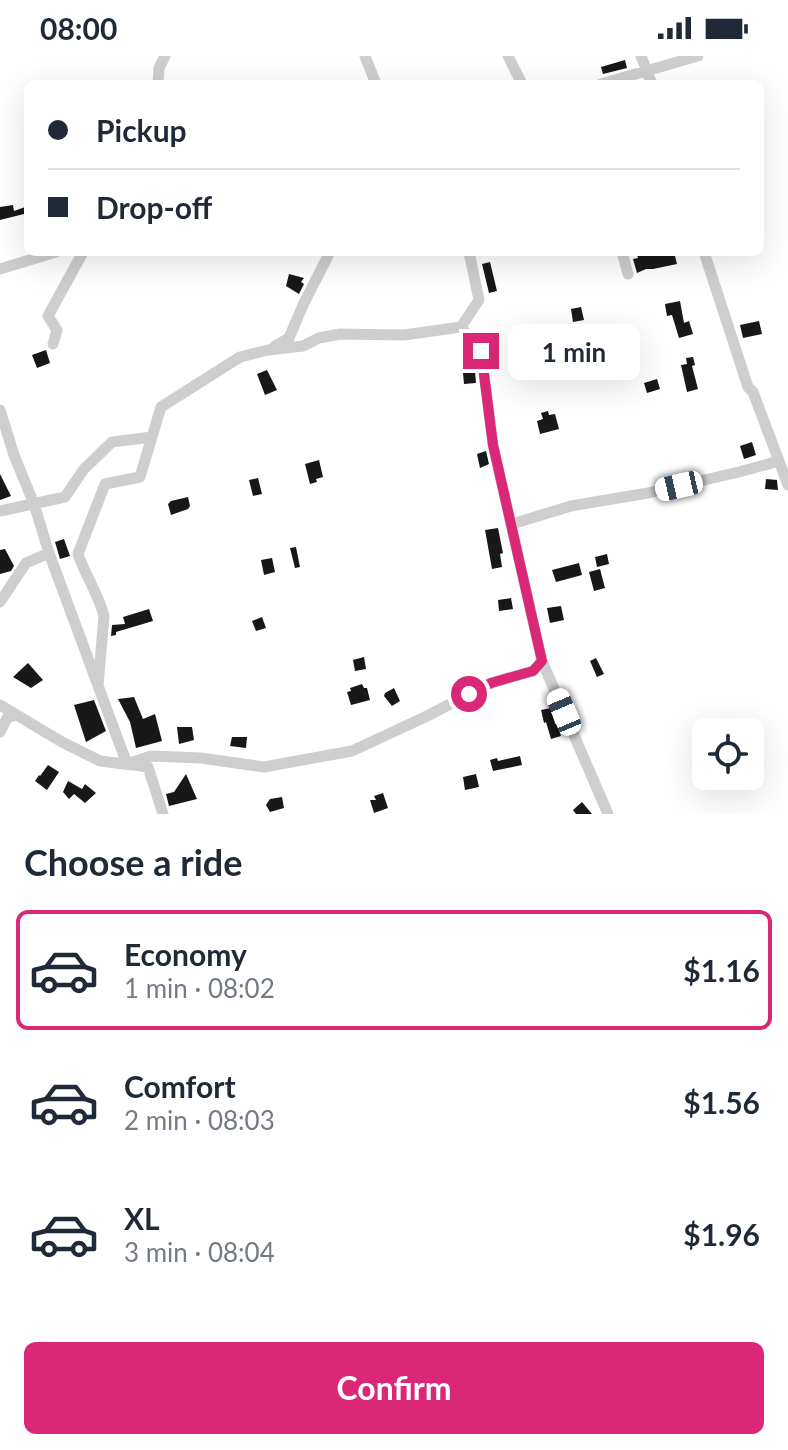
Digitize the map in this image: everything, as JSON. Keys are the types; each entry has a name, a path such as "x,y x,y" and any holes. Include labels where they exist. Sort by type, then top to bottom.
{"street":[{"path":"158,80 159,68 165,56"},
{"path":"365,56 374,80"},
{"path":"508,56 520,80"},
{"path":"641,56 651,80"},
{"path":"623,80 698,56"},
{"path":"0,269 43,256"},
{"path":"53,344 57,330 48,316 81,256"},
{"path":"268,350 289,338 328,256"},
{"path":"98,686 104,616 78,554 105,484 140,477 161,407 240,357 303,346 319,338 340,334 404,335 461,327 479,300 470,256"},
{"path":"623,256 628,274"},
{"path":"705,256 748,387 753,392 788,485"},
{"path":"461,327 481,351 493,445 542,661 608,814"},
{"path":"0,410 127,764"},
{"path":"0,511 65,497 84,469 112,442 152,437"},
{"path":"512,524 571,506 648,493 779,461"},
{"path":"0,602 26,563 49,553"},
{"path":"127,764 151,756 201,758 264,767 352,751 491,683 533,671 542,661"},
{"path":"0,705 100,761 148,767"},
{"path":"0,732 7,718 15,715"},
{"path":"127,764 148,767"},
{"path":"148,767 163,814"}],"building":[{"path":"625,60 627,68 603,74 601,67"},
{"path":"13,205 14,211 24,207 24,214 0,220 0,207"},
{"path":"675,256 677,264 637,273 633,259"},
{"path":"490,262 497,291 489,293 482,264"},
{"path":"289,274 304,278 299,294 286,286"},
{"path":"680,301 684,323 689,321 693,334 679,338 672,315 667,316 665,304"},
{"path":"581,307 584,320 573,322 571,309"},
{"path":"759,321 762,334 743,338 740,325"},
{"path":"622,327 626,345 612,348 608,330"},
{"path":"46,350 50,363 37,368 32,355"},
{"path":"693,357 698,389 687,392 681,365 687,364 686,358"},
{"path":"267,370 277,390 265,395 257,374"},
{"path":"475,371 476,383 464,384 463,373"},
{"path":"657,379 660,389 647,393 644,383"},
{"path":"548,411 549,415 555,414 559,429 540,434 537,421 543,419 541,413"},
{"path":"752,442 756,455 744,459 740,446"},
{"path":"486,451 489,464 480,468 477,454"},
{"path":"319,460 323,477 310,484 305,464"},
{"path":"0,474 11,496 0,500"},
{"path":"258,478 262,494 253,496 249,480"},
{"path":"766,479 777,480 778,490 765,489"},
{"path":"188,497 188,509 171,515 168,504"},
{"path":"498,528 503,553 500,554 502,567 492,569 485,530"},
{"path":"64,539 70,556 60,559 55,542"},
{"path":"296,547 300,567 295,568 290,548"},
{"path":"5,549 14,566 11,571 0,574 0,550"},
{"path":"607,554 609,564 597,567 595,557"},
{"path":"272,558 275,572 264,575 261,560"},
{"path":"579,563 582,575 556,582 552,570"},
{"path":"600,569 605,588 594,591 589,572"},
{"path":"511,598 513,609 499,611 498,600"},
{"path":"561,606 564,620 550,623 547,608"},
{"path":"149,609 153,621 111,636 112,625 125,624 123,617"},
{"path":"262,617 266,628 256,631 252,621"},
{"path":"364,657 366,669 355,671 353,660"},
{"path":"596,658 604,674 597,677 590,661"},
{"path":"28,663 43,680 31,688 13,677"},
{"path":"362,684 367,688 370,700 351,705 347,692"},
{"path":"394,688 400,701 392,706 384,696"},
{"path":"134,697 143,719 155,714 162,741 136,748 130,722 118,699"},
{"path":"94,700 106,731 86,742 74,705"},
{"path":"551,708 561,736 551,739 541,710"},
{"path":"177,727 192,727 194,740 179,744"},
{"path":"232,737 247,737 246,748 230,746"},
{"path":"520,756 522,765 493,771 490,760"},
{"path":"48,765 59,772 47,790 35,781"},
{"path":"186,774 197,799 169,806 166,794 174,792"},
{"path":"476,774 479,787 465,790 463,777"},
{"path":"68,781 82,789 85,784 96,793 85,803 74,794 69,799 63,792"},
{"path":"383,793 388,808 374,813 370,800 376,800 374,796"},
{"path":"282,797 284,808 270,812 266,805 270,799"},
{"path":"582,802 592,814 576,814 573,810"}],"route":[{"path":"469,694 491,683 533,671 542,661 493,445 481,351"}]}
